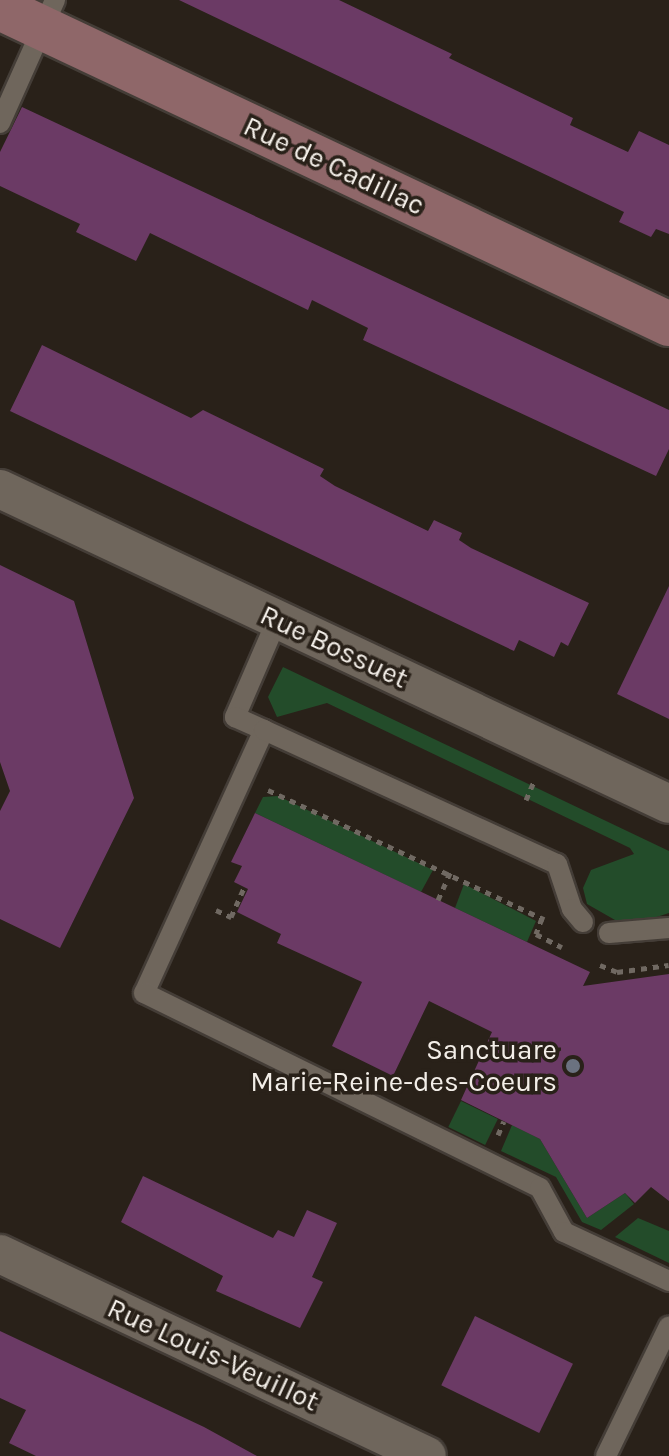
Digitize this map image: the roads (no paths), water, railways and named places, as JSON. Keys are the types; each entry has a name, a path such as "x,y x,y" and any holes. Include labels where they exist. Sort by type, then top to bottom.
{"street":[{"name":"Rue de Cadillac","path":"0,8 50,14 669,324"},
{"name":"Rue Bossuet","path":"0,489 669,804"},
{"name":"Rue Louis-Veuillot","path":"0,1254 427,1456"}],"lane":[{"path":"0,123 50,14"},
{"path":"277,620 235,717 557,864 583,922"},
{"path":"264,730 144,993 540,1188 564,1232 669,1281"},
{"path":"609,933 669,928"},
{"path":"606,1456 669,1326"}],"place":[{"name":"Sanctuare Marie-Reine-des-Coeurs","path":"573,1066"}]}
